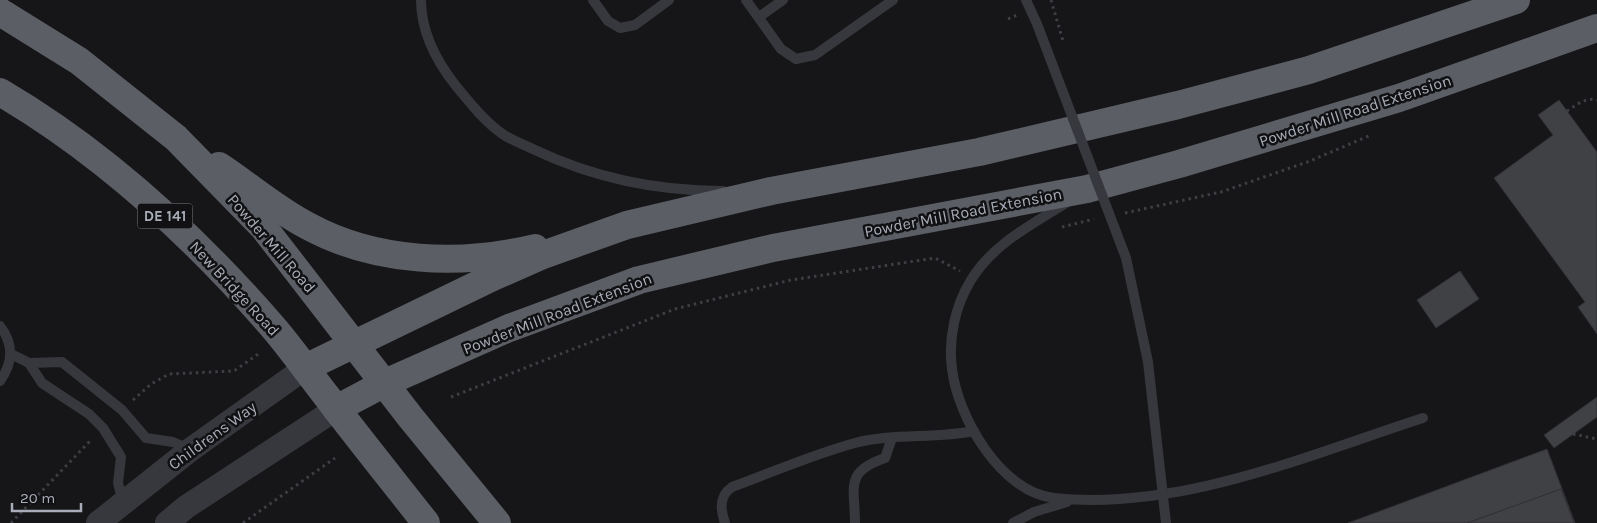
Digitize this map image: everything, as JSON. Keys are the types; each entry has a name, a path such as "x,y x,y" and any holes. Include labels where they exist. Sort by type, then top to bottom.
{"highway":[{"path":"176,138 307,226 331,237 384,253 446,259 479,257 522,251 771,192 978,152 1178,106 1309,70 1516,0"},
{"name":"Powder Mill Road","path":"0,12 79,61 176,138 264,228 497,523"},
{"name":"Powder Mill Road Extension","path":"336,408 385,383 509,328 639,280 774,248 1087,189 1179,164 1399,98 1597,28"},
{"name":"New Bridge Road","path":"0,92 47,120 80,144 160,211 243,294 273,327 336,408"},
{"path":"305,368 493,277 627,225"},
{"name":"DE 141","path":"336,408 426,523"}],"street":[{"name":"Childrens Way","path":"98,523 190,450 305,368"},
{"path":"167,523 186,507 336,408"}],"lane":[{"path":"421,0 421,12 431,46 444,72 471,105 504,135 555,160 608,178 701,192 771,192"},
{"path":"592,0 608,21 620,28 635,25 669,0"},
{"path":"746,0 781,50 796,59 815,55 893,0"},
{"path":"759,17 783,0"},
{"path":"1026,0 1037,24 1126,258 1148,362 1166,523"},
{"path":"1087,189 1002,243 972,279 955,313 952,370 964,411 974,431 993,460 1010,479 1031,492 1075,500 1106,500 1163,494 1213,486 1423,418"},
{"path":"0,326 5,332 11,354 6,372 0,380"},
{"path":"11,354 29,363 62,362 122,410 146,438 173,442 190,450"},
{"path":"29,363 42,383 89,414 103,428 121,456 118,483 123,503"},
{"path":"725,523 721,505 726,491 732,487 856,442 892,438 947,436 974,431"},
{"path":"855,523 853,484 859,472 865,466 884,458 892,438"},
{"path":"1013,523 1034,512 1075,500"}],"path":[{"path":"1051,0 1063,45"},
{"path":"1567,111 1583,101 1597,100"},
{"path":"1121,214 1221,192 1310,161 1377,132"},
{"path":"1058,229 1103,217"},
{"path":"451,397 675,309 791,280 935,258 972,279"},
{"path":"1573,434 1597,439"},
{"path":"243,523 336,458"}],"building":[{"path":"1559,100 1597,152 1597,334 1578,307 1585,302 1494,178 1553,135 1538,115"},
{"path":"1460,271 1479,299 1436,328 1417,300"},
{"path":"1597,397 1597,417 1554,448 1544,435"},
{"path":"1547,449 1575,523 1348,523"},
{"path":"1561,489 1574,523 1467,523"}]}
